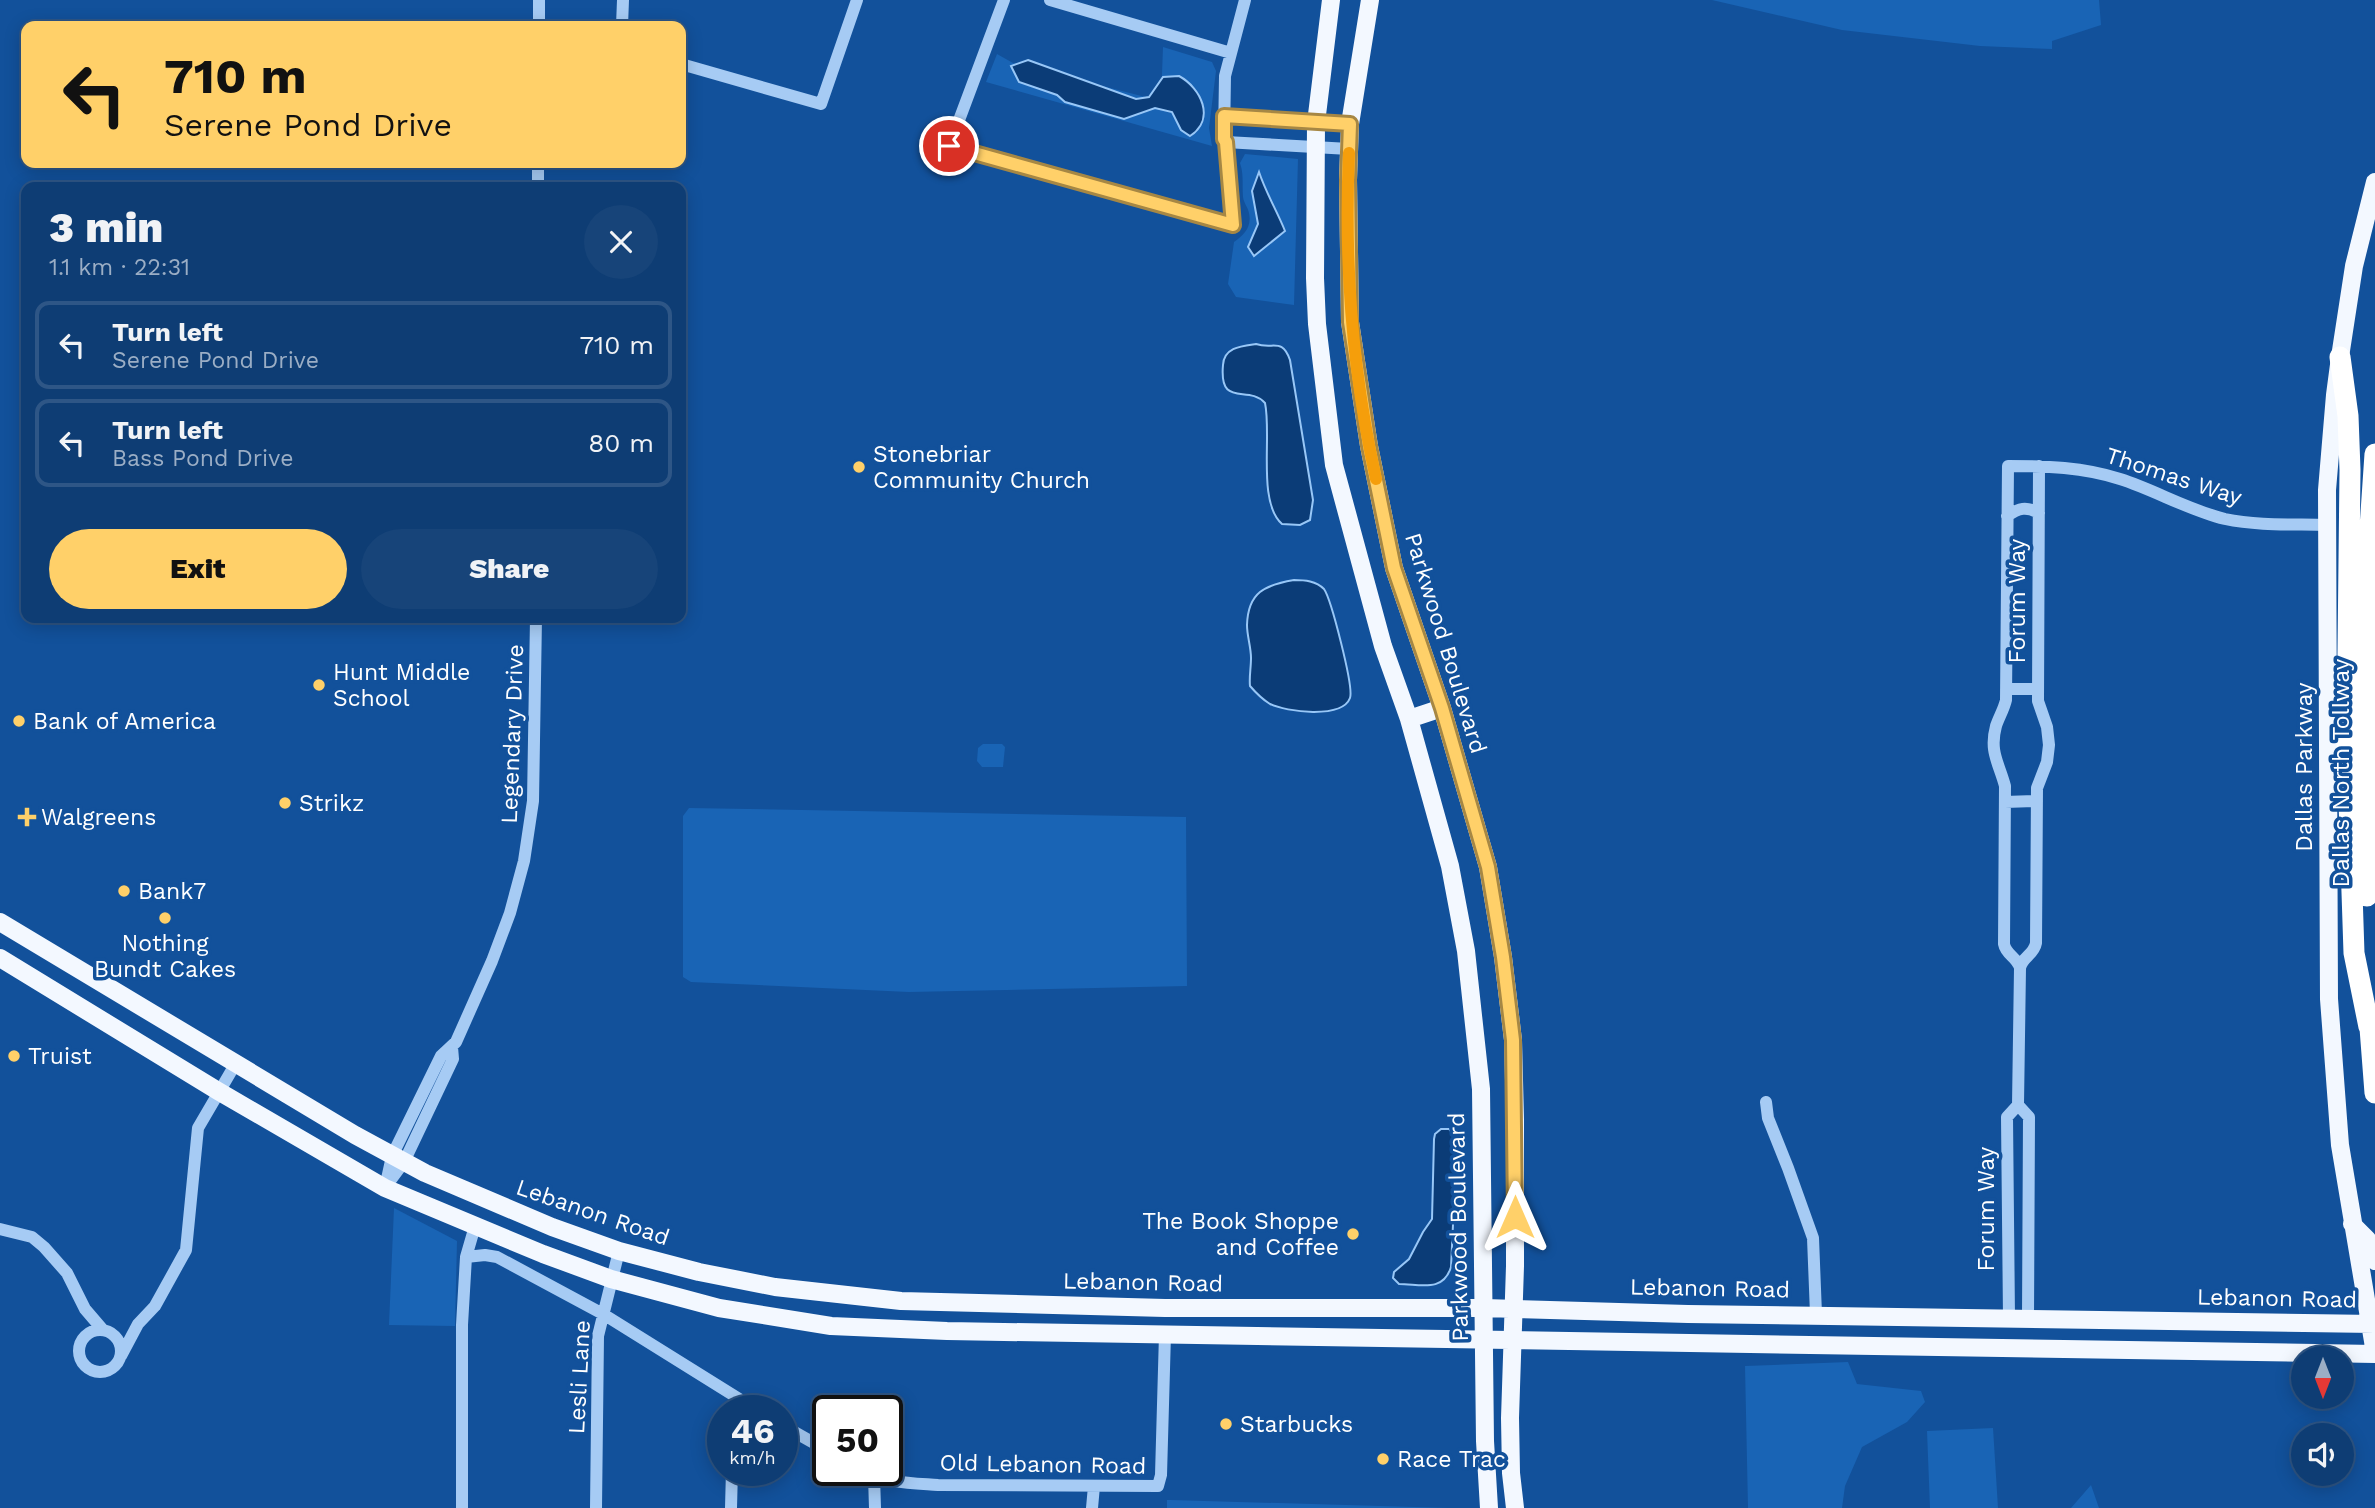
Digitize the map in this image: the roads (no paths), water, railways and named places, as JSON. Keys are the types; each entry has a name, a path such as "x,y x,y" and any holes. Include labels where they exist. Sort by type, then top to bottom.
{"highway":[{"path":"2340,357 2348,416 2350,470 2347,741 2354,953 2369,1027"},
{"name":"Dallas North Tollway","path":"2375,454 2368,570 2367,890 2369,1027 2375,1093"}],"main road":[{"name":"Parkwood Boulevard","path":"1331,0 1315,123 1317,324 1335,465 1383,646 1409,719 1450,866 1466,951 1481,1089 1485,1440 1489,1508"},
{"name":"Parkwood Boulevard","path":"1370,0 1350,124 1350,322 1369,446 1394,568 1442,708 1488,867 1503,957 1513,1040 1515,1120 1510,1445 1515,1508"},
{"name":"Dallas Parkway","path":"2375,182 2354,266 2340,357 2330,442 2328,525 2329,999 2340,1145 2375,1354"},
{"path":"1317,324 1350,322"},
{"path":"1353,534 1385,526"},
{"path":"1409,719 1442,708"},
{"name":"Lebanon Road","path":"0,922 398,1159 515,1212 619,1251 749,1282 860,1298 1165,1308 1484,1308 1688,1314 2372,1324"},
{"path":"0,958 218,1091 385,1188 611,1279 719,1308 831,1326 947,1331 2375,1354"},
{"path":"2353,1224 2367,1239 2375,1261"},
{"path":"1165,1308 1165,1334"},
{"path":"1816,1314 1816,1346"},
{"path":"2009,1318 2017,1349"},
{"path":"2017,1349 2028,1318"}],"street":[{"path":"539,21 540,0"},
{"path":"622,21 623,0"},
{"path":"686,65 821,104 857,0"},
{"path":"1004,0 949,146 1233,225 1224,139 1225,76 1245,0"},
{"path":"1050,0 1231,53"},
{"path":"1224,116 1350,124"},
{"path":"1226,142 1349,149"},
{"name":"Thomas Way","path":"2008,466 2071,468 2120,479 2226,519 2328,525"},
{"name":"Forum Way","path":"2008,466 2006,703 1996,725 1993,743 1996,763 2005,784 2004,945 2020,968"},
{"name":"Forum Way","path":"2028,1318 2029,1117 2018,1105 2020,968 2036,943 2038,783 2049,747 2047,727 2038,704 2039,466"},
{"name":"Forum Way","path":"2007,516 2022,508 2030,508 2039,513"},
{"name":"Legendary Drive","path":"385,1188 442,1056 452,1047 492,961 510,912 524,861 533,801 536,623"},
{"name":"Forum Way","path":"2006,689 2038,689"},
{"path":"2005,802 2037,801"},
{"path":"85,1310 79,1357 84,1366 92,1371 111,1369 138,1324 155,1306 186,1250 198,1128 236,1063"},
{"path":"1766,1102 1768,1118 1813,1238 1816,1314"},
{"name":"Forum Way","path":"2009,1318 2007,1116 2018,1105"},
{"path":"463,1508 462,1325 466,1257 475,1226"},
{"path":"0,1229 32,1237 44,1247 66,1273 85,1310 121,1347 121,1356"},
{"name":"Lesli Lane","path":"596,1508 598,1336 619,1251"},
{"path":"466,1257 498,1257 603,1314 721,1395"},
{"path":"83,1338 91,1332 108,1333 138,1324"},
{"name":"Old Lebanon Road","path":"903,1482 938,1485 1158,1486 1161,1475 1165,1334"},
{"path":"731,1508 732,1486"},
{"path":"871,1486 875,1508"},
{"path":"1093,1508 1094,1486"}],"place":[{"name":"Stonebriar Community Church","path":"859,467"},
{"name":"Hunt Middle School","path":"319,685"},
{"name":"Bank of America","path":"19,721"},
{"name":"Strikz","path":"285,803"},
{"name":"Walgreens","path":"27,817"},
{"name":"Bank7","path":"124,891"},
{"name":"Nothing Bundt Cakes","path":"165,918"},
{"name":"Truist","path":"14,1056"},
{"name":"The Book Shoppe and Coffee","path":"1353,1234"},
{"name":"Starbucks","path":"1226,1424"},
{"name":"Race Trac","path":"1383,1459"}]}
